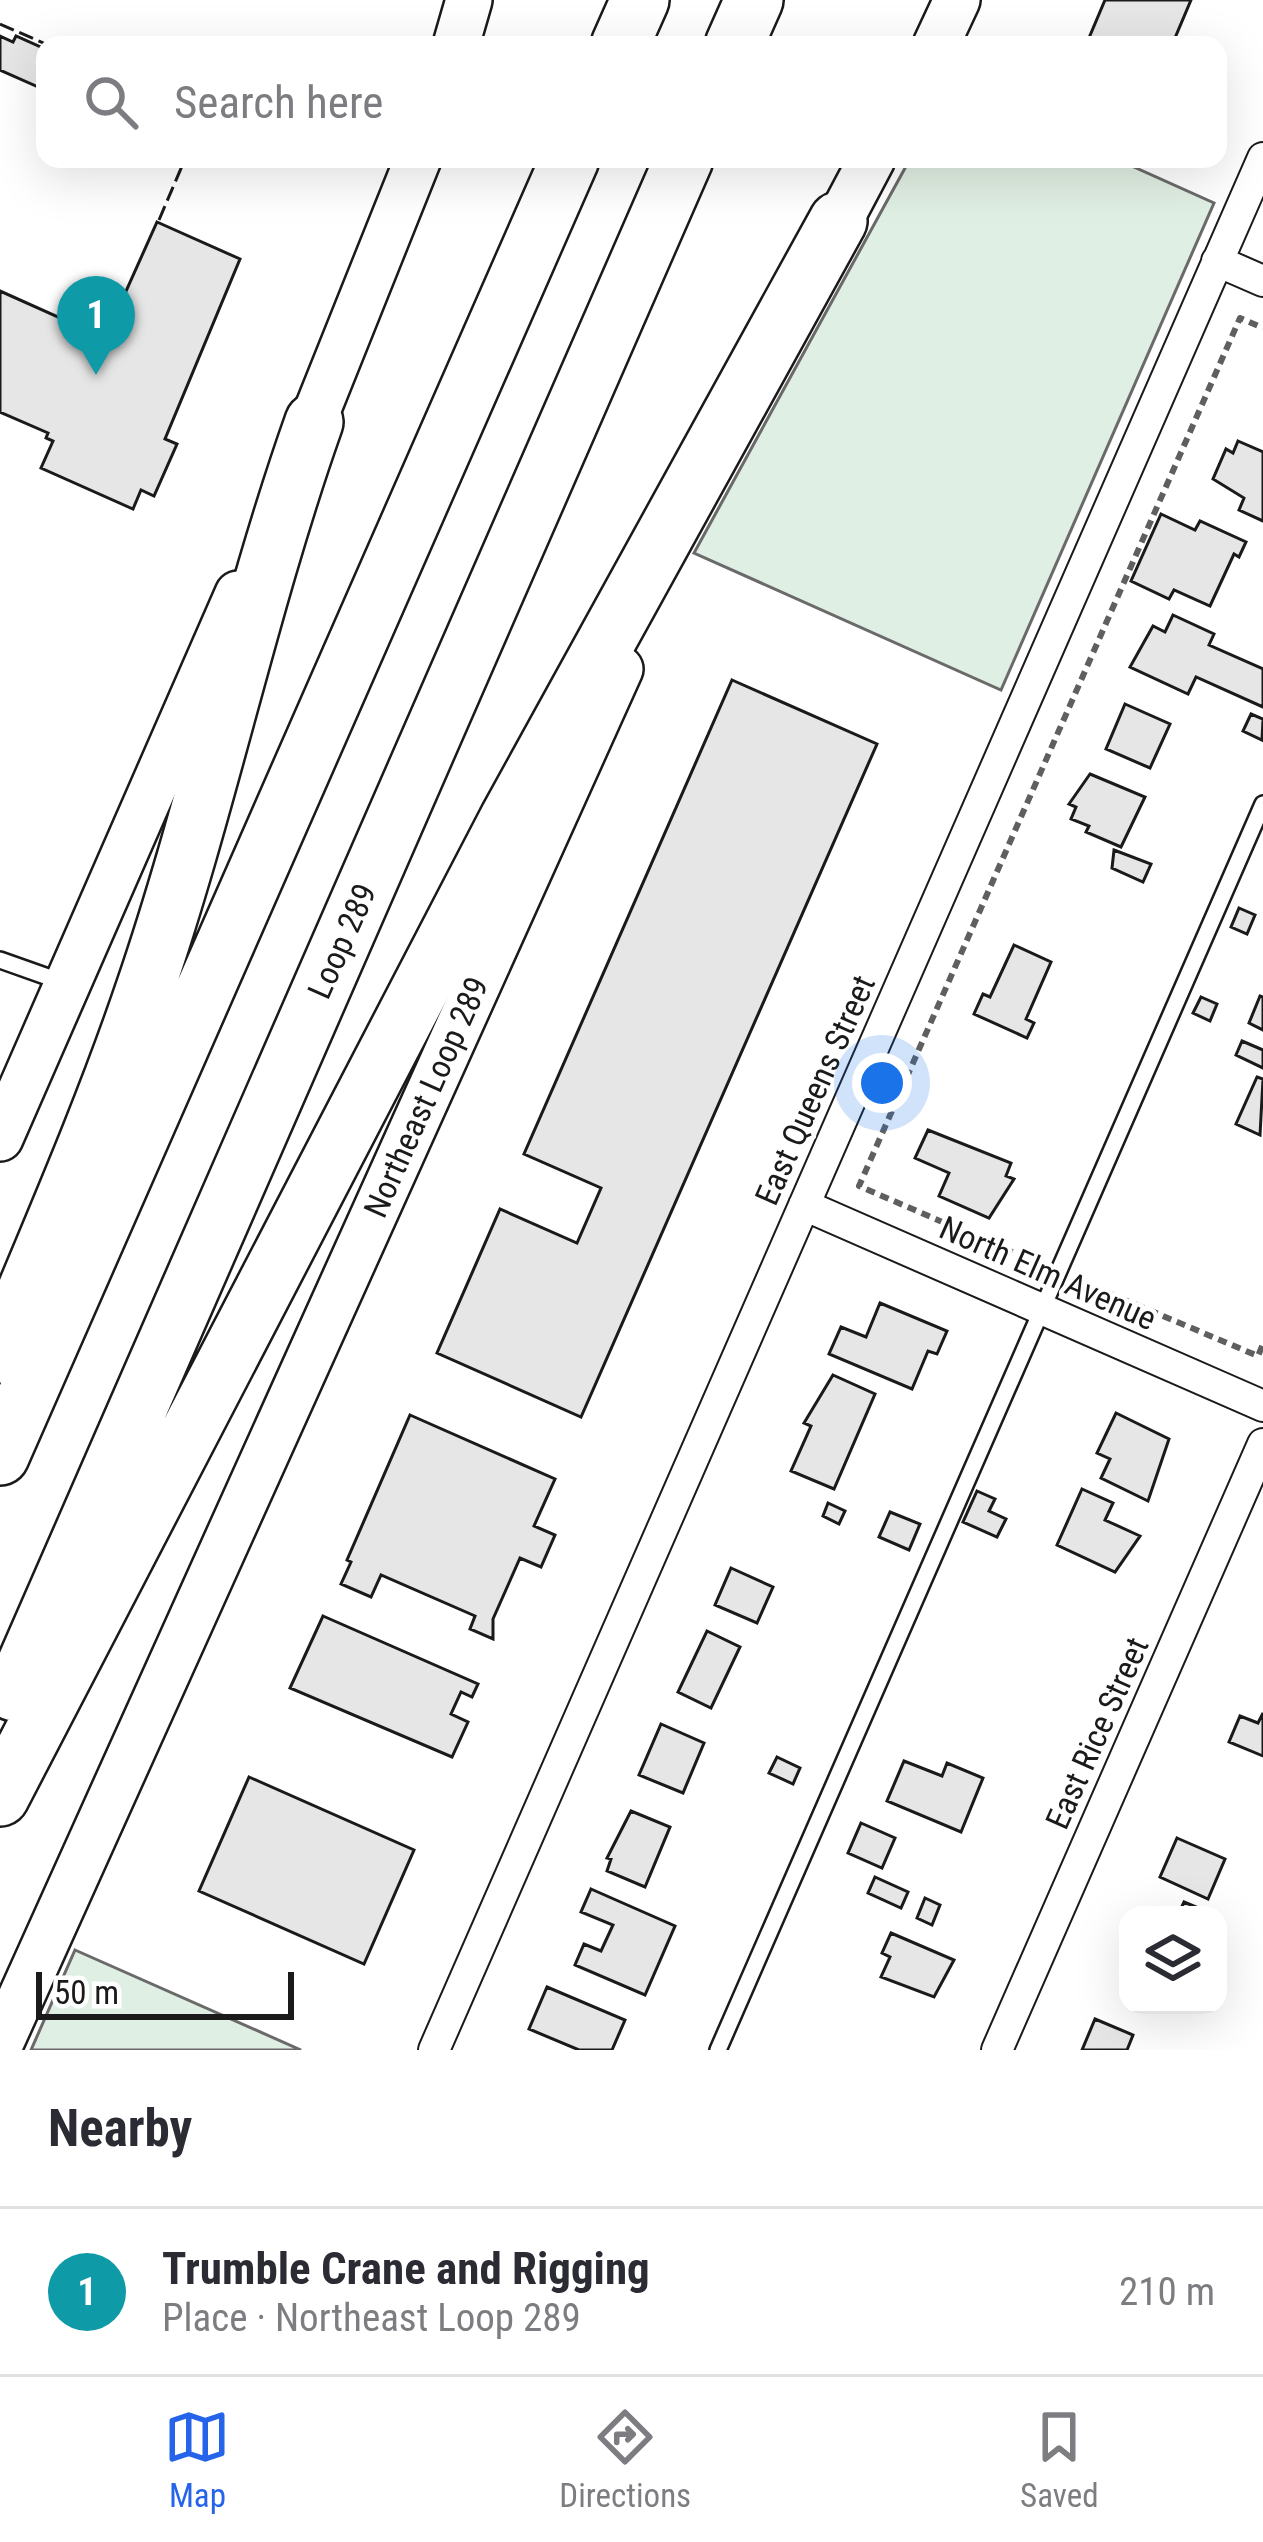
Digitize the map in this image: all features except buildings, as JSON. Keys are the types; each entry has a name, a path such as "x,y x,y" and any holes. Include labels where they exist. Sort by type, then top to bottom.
{"highway":[{"path":"624,36 640,0"},
{"path":"738,36 754,0"},
{"path":"0,1456 566,168"},
{"name":"Loop 289","path":"0,1724 681,168"},
{"path":"0,1797 509,818 838,220"},
{"path":"0,1354 145,991 245,655 275,532 314,422"}],"main road":[{"path":"459,36 469,0"},
{"path":"940,36 957,0"},
{"path":"0,1138 314,422 414,168"},
{"name":"Northeast Loop 289","path":"0,2044 584,744 867,168"}],"street":[{"name":"East Queens Street","path":"434,2050 1263,158"},
{"path":"1217,261 1263,281"},
{"name":"North Elm Avenue","path":"804,1205 1263,1406"},
{"name":"East Rice Street","path":"997,2050 1263,1444"}],"lane":[{"path":"718,2050 1263,804"},
{"path":"0,960 68,984"}],"path":[{"path":"1263,328 1240,318 859,1186 1258,1356 1263,1344"}],"green space":[{"path":"905,168 1136,168 1214,203 1001,690 694,553"},
{"path":"75,1950 301,2050 31,2050"}],"fence":[{"path":"0,24 36,40"},
{"path":"159,220 181,168"}],"place":[{"name":"Trumble Crane and Rigging","path":"96,375"}]}
